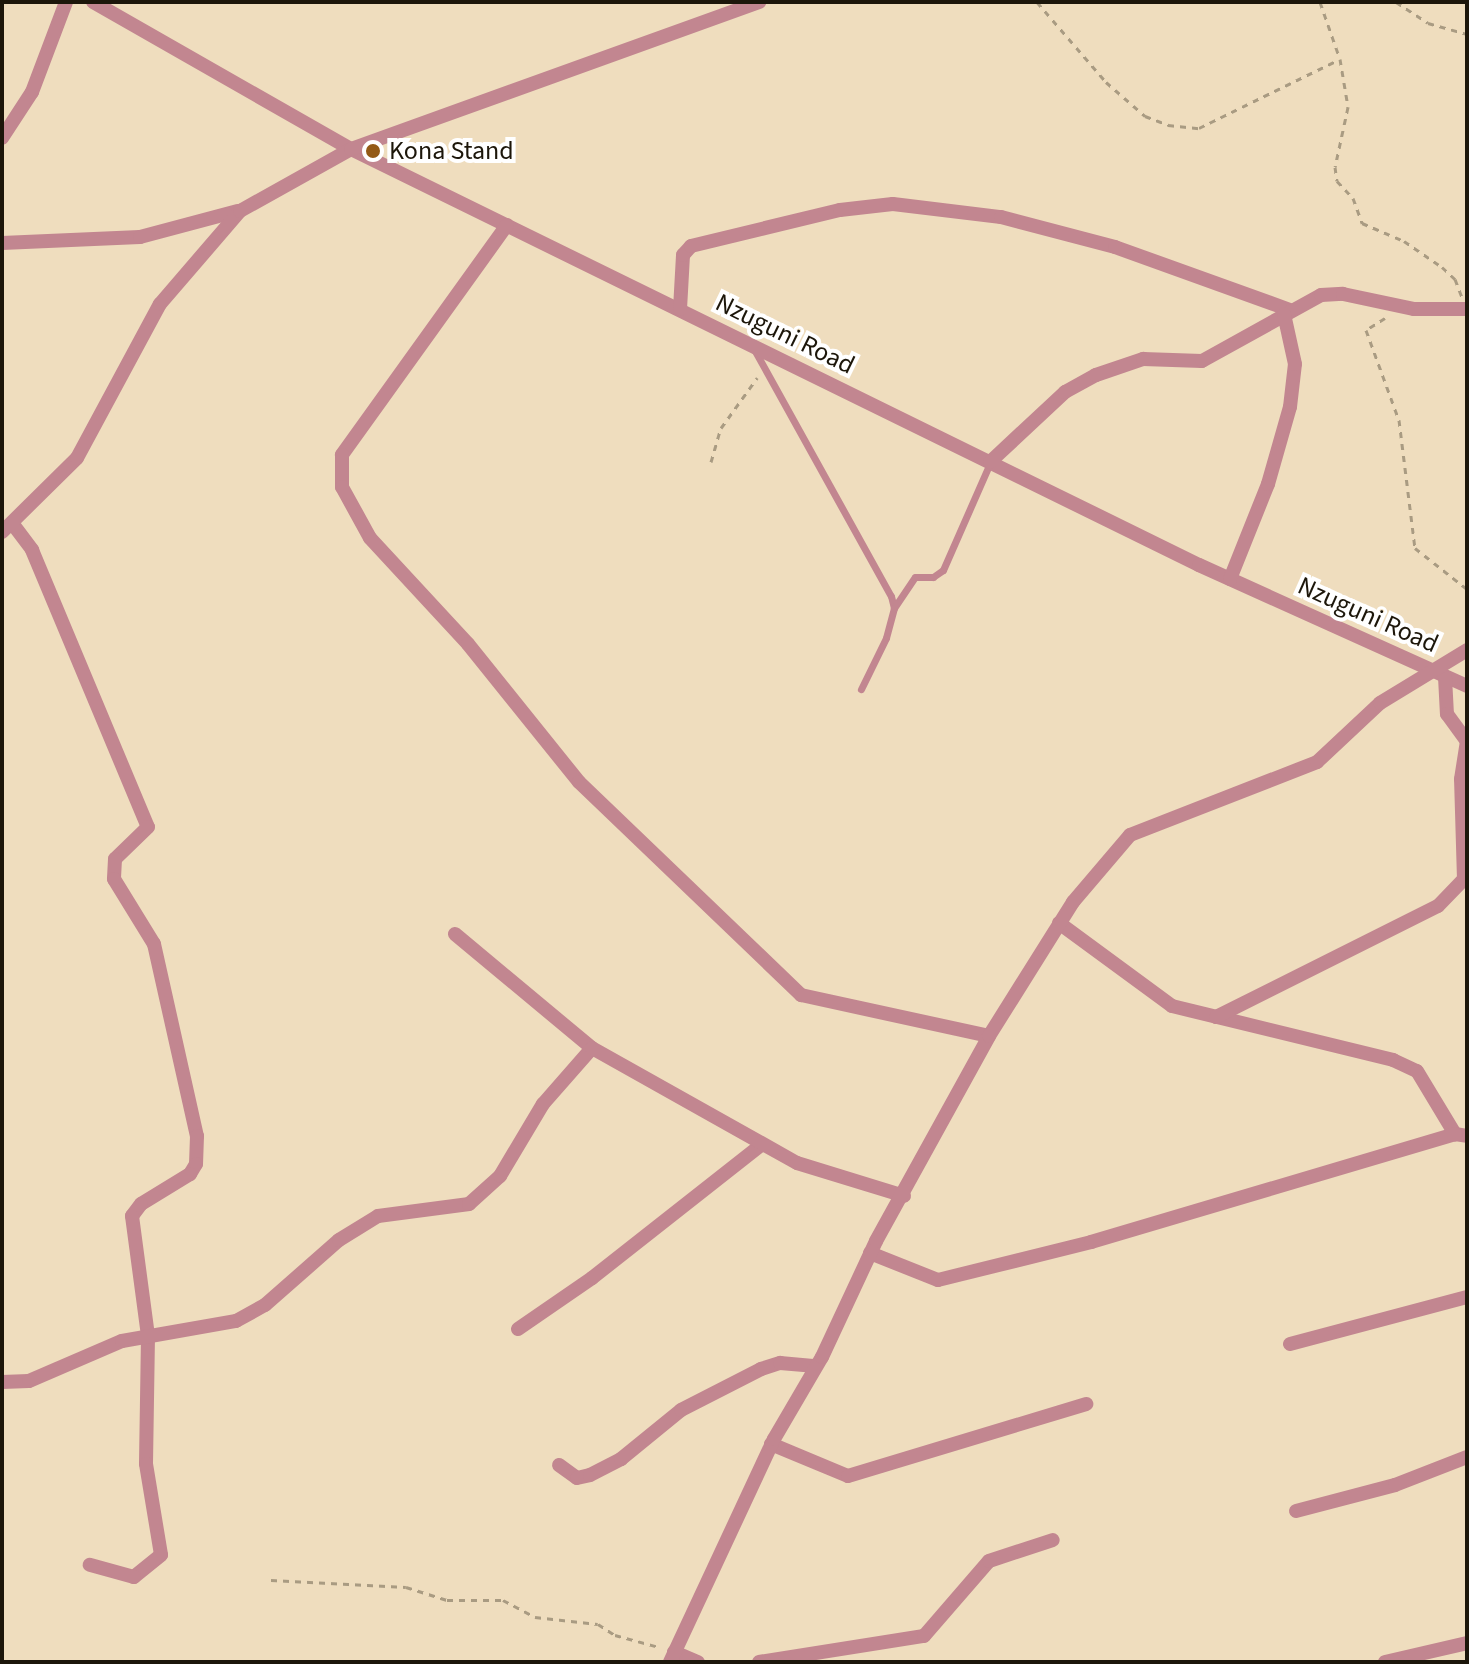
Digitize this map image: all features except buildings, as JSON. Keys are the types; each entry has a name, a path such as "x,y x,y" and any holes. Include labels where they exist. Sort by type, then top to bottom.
{"street":[{"path":"2,138 32,92 66,2"},
{"name":"Nzuguni Road","path":"93,2 351,149 1230,579 1467,686"},
{"path":"2,243 140,237 240,211 351,149 748,4"},
{"path":"680,309 683,255 691,246 840,210 893,204 1001,217 1115,247 1287,312"},
{"path":"90,1565 134,1577 161,1555 146,1464 148,1336 132,1216 141,1204 190,1174 196,1164 197,1136 154,944 114,879 115,859 148,827 32,550 7,528 77,458 160,304 240,211"},
{"path":"507,225 342,455 342,487 370,538 468,644 579,782 801,995 989,1036"},
{"path":"990,462 1065,392 1096,375 1143,359 1202,361 1287,312 1330,294 1406,307 1467,309"},
{"path":"1230,579 1268,484 1290,407 1295,364 1287,312"},
{"path":"698,1662 672,1657 771,1444 816,1366 870,1253 904,1196 989,1036 1059,923 1130,835 1317,762 1380,703 1438,674 1467,650"},
{"path":"1216,1017 1438,906 1464,879 1461,779 1467,742 1447,714 1438,674"},
{"path":"870,1253 938,1280 1091,1242 1461,1135 1417,1071 1393,1060 1172,1006 1059,923"},
{"path":"455,934 592,1048 797,1163 904,1196"},
{"path":"2,1382 29,1381 99,1349 148,1336 236,1321 265,1305 339,1240 378,1216 469,1204 500,1176 543,1104 592,1048"},
{"path":"518,1329 592,1278 762,1144"},
{"path":"1290,1344 1467,1297"},
{"path":"559,1465 577,1478 590,1475 621,1459 681,1410 761,1369 780,1363 816,1366"},
{"path":"771,1444 848,1476 1086,1404"},
{"path":"1296,1511 1395,1485 1467,1457"},
{"path":"759,1662 924,1636 989,1561 1053,1540"},
{"path":"1385,1662 1467,1643"}],"lane":[{"path":"753,345 763,368 884,581 894,608"},
{"path":"861,689 894,608 915,577 933,577 943,570 990,462"}],"path":[{"path":"1037,2 1106,82 1145,116 1168,125 1199,128 1340,59"},
{"path":"1320,2 1340,59 1348,107 1335,167 1337,181 1353,198 1362,223 1404,241 1455,279 1467,309"},
{"path":"1396,2 1428,23 1467,34"},
{"path":"1406,307 1368,327 1367,335 1386,373 1399,420 1415,548 1467,589"},
{"path":"711,462 721,428 763,368"},
{"path":"271,1580 406,1587 447,1600 503,1600 535,1617 598,1624 615,1635 672,1657"}],"place":[{"name":"Kona Stand","path":"373,151"}]}
